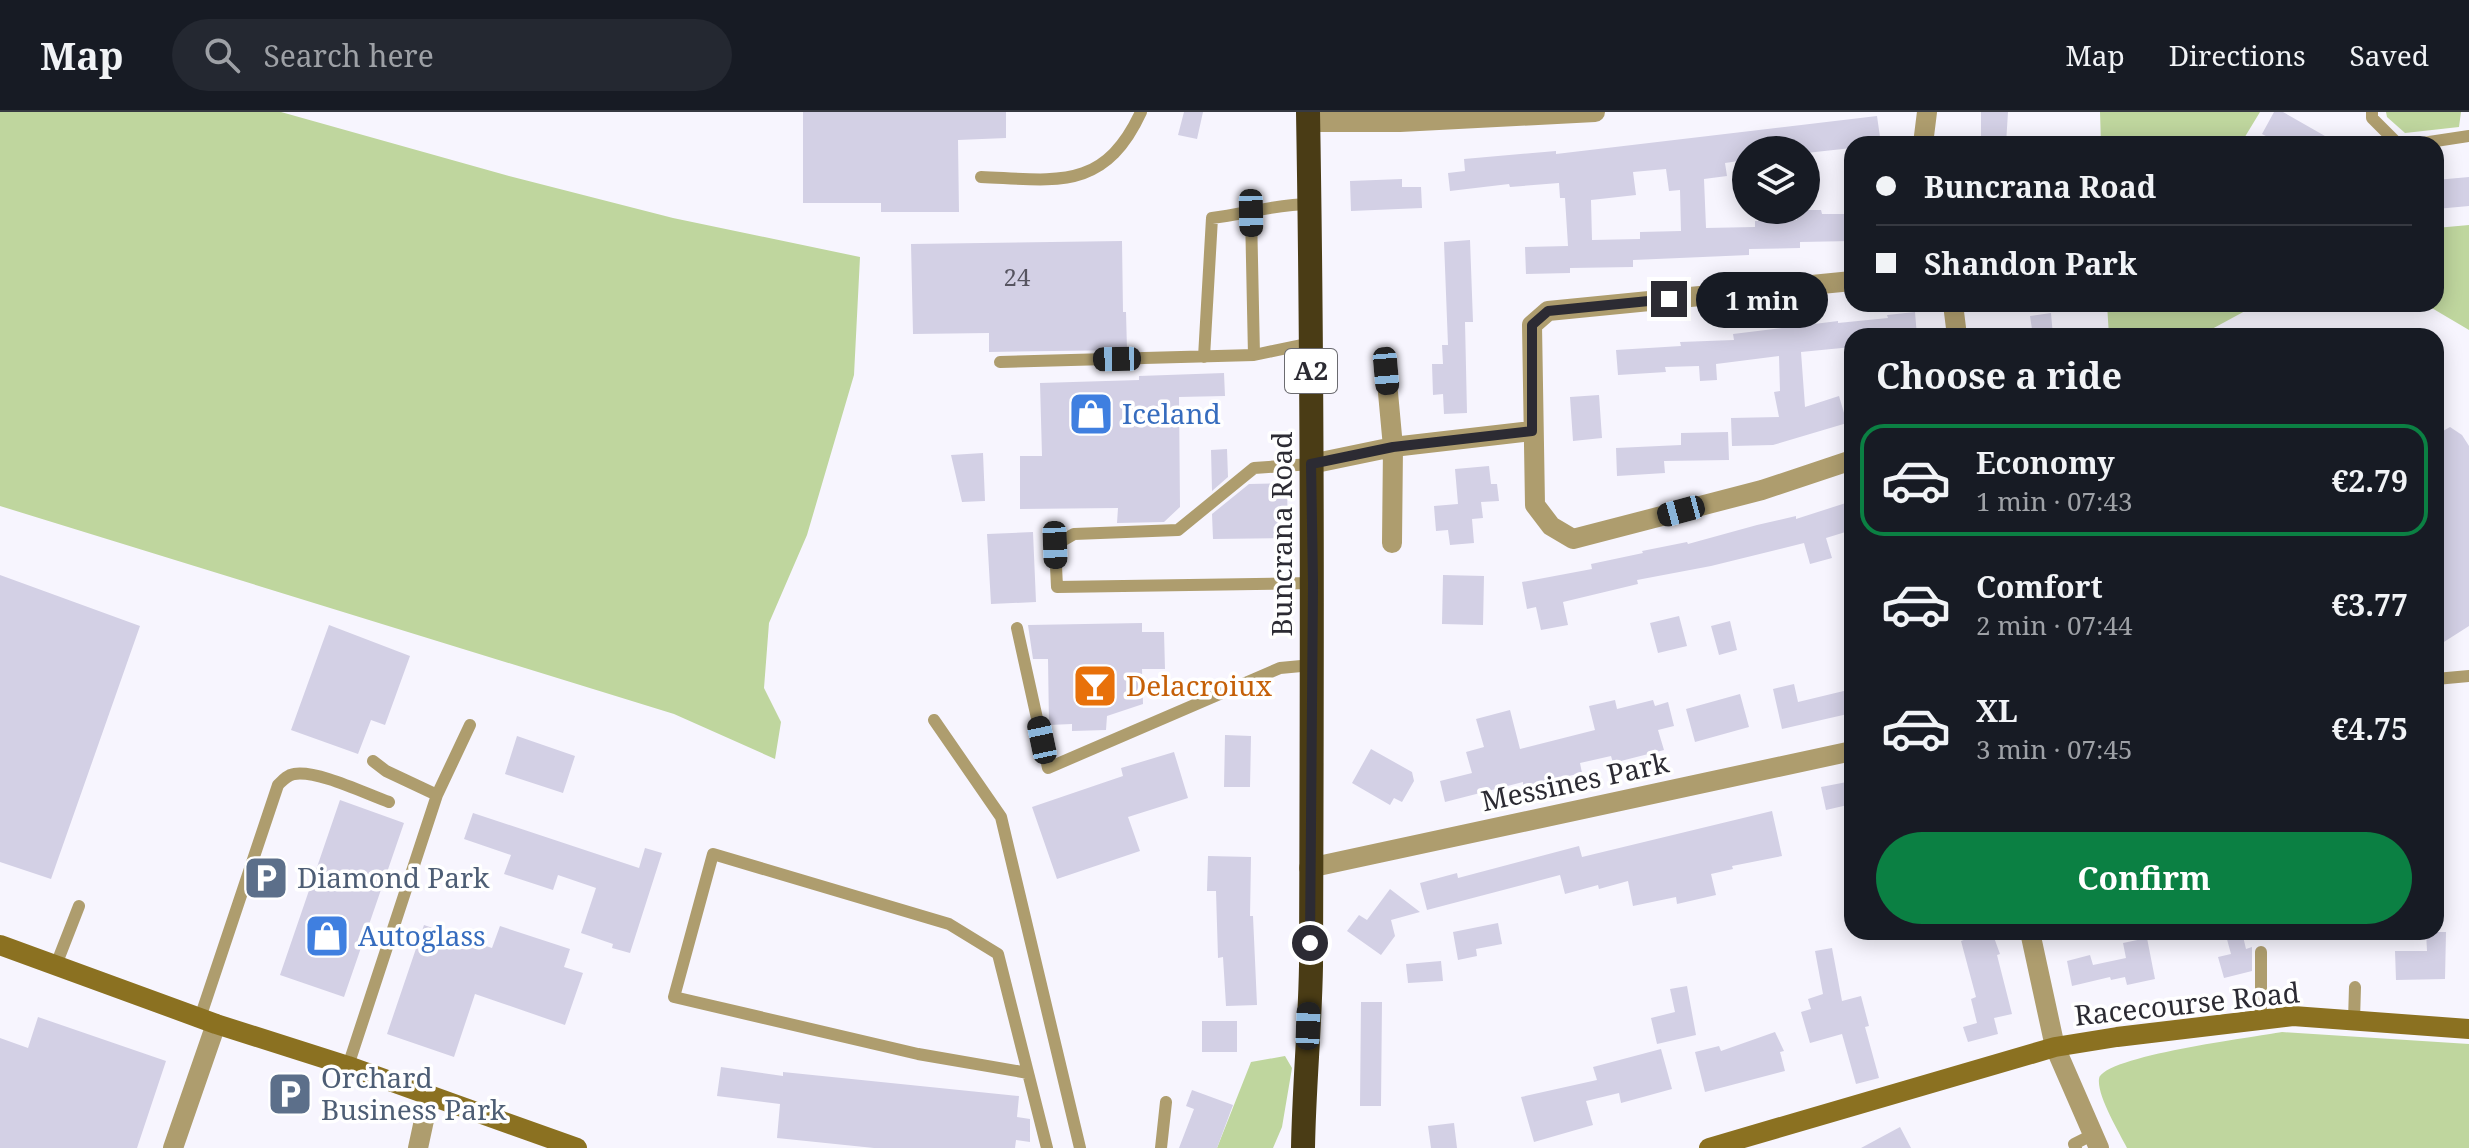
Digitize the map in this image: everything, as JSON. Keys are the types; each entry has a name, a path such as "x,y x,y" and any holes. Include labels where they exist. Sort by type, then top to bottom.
{"highway":[{"name":"Buncrana Road","path":"1301,1146 1311,968 1309,868 1313,583 1308,117"}],"main road":[{"path":"0,945 208,1021 348,1066 577,1148"},
{"name":"Racecourse Road","path":"1709,1148 1759,1141 2055,1047 2293,1016 2469,1029"}],"street":[{"path":"1308,117 1592,112"},
{"path":"1924,136 1927,112"},
{"path":"1844,282 1548,311 1532,325 1535,505 1551,526 1573,539 1762,490 1844,463"},
{"path":"1386,371 1393,447 1392,543"},
{"path":"1311,464 1393,447 1532,431"},
{"name":"Messines Park","path":"1309,868 1844,753"},
{"path":"2032,940 2055,1047"},
{"path":"173,1148 208,1021"},
{"name":"Racecourse Road","path":"2055,1047 2089,1144"},
{"path":"418,1148 429,1097"}],"lane":[{"path":"981,177 1069,178 1091,171 1112,156 1141,112"},
{"path":"2372,112 2372,118 2390,136"},
{"path":"2444,140 2469,136"},
{"path":"1204,357 1212,218 1251,213 1285,204 1310,204"},
{"path":"1251,213 1254,355"},
{"path":"1000,362 1254,355 1311,343"},
{"path":"1311,464 1254,468 1178,530 1074,534 1055,545 1057,587 1313,583"},
{"path":"1017,628 1048,768 1280,668 1312,665"},
{"path":"2444,678 2469,676"},
{"path":"934,720 1001,817 1080,1148"},
{"path":"348,1066 437,795 470,725"},
{"path":"373,761 386,771 437,795"},
{"path":"208,1021 278,785 290,775 318,777 389,802"},
{"path":"1028,1073 918,1054 674,997 713,854 949,924 998,954 1047,1148"},
{"path":"56,965 79,906"},
{"path":"2261,952 2261,1020"},
{"path":"2354,1020 2355,987"},
{"path":"1161,1148 1166,1102"}],"green space":[{"path":"0,112 281,112 673,218 860,257 854,375 807,535 769,623 764,688 781,722 775,759 674,714 0,506"},
{"path":"2100,112 2260,112 2245,136 2101,136"},
{"path":"2386,112 2461,112 2459,127 2405,133 2387,117"},
{"path":"2469,225 2469,330 2439,312 2444,312 2444,227"},
{"path":"2108,312 2243,312 2214,328 2108,328"},
{"path":"2282,1032 2469,1044 2469,1148 2127,1148 2101,1095 2099,1079 2107,1071 2151,1055"},
{"path":"1285,1056 1292,1068 1282,1127 1273,1148 1217,1148 1251,1062"}],"building":[{"path":"803,112 1006,112 1006,138 958,140 959,212 881,212 881,203 803,203"},
{"path":"1184,112 1203,112 1197,139 1178,135"},
{"path":"1981,112 2008,112 2006,136 1981,136"},
{"path":"2274,112 2283,112 2325,136 2266,136 2262,134"},
{"path":"1877,116 1880,136 1844,136 1844,149 1820,151 1820,136 1732,136 1732,162 1725,163 1727,176 1704,179 1706,228 1820,224 1821,210 1822,214 1844,214 1844,241 1800,242 1800,248 1749,249 1749,255 1633,260 1633,267 1570,268 1570,273 1526,274 1525,247 1568,246 1565,198 1560,198 1559,183 1510,187 1509,184 1450,191 1448,173 1465,171 1464,159 1556,151 1556,154","holes":["1666,169 1669,191 1680,190 1681,231 1640,232 1640,239 1592,240 1591,200 1636,195 1633,172"]},
{"path":"2469,177 2469,206 2444,208 2444,179"},
{"path":"1402,179 1402,187 1421,187 1422,208 1351,211 1350,181"},
{"path":"1470,240 1473,322 1465,322 1467,413 1444,414 1443,394 1433,395 1432,364 1443,364 1442,345 1448,345 1444,242"},
{"path":"1122,241 1127,350 989,352 989,333 913,334 911,244"},
{"path":"1915,312 1916,328 1844,328 1844,348 1801,352 1805,407 1839,396 1844,424 1773,445 1732,446 1731,418 1779,417 1774,392 1780,391 1779,356 1716,364 1717,380 1700,381 1699,366 1665,367 1666,372 1618,375 1616,350 1681,346 1680,342 1734,340 1733,334 1888,318 1887,315"},
{"path":"2051,313 2052,328 2032,328 2030,316"},
{"path":"1224,373 1225,396 1179,397 1180,507 1164,522 1117,523 1118,508 1020,509 1020,456 1042,456 1040,383"},
{"path":"1599,395 1602,438 1573,441 1570,397"},
{"path":"2450,427 2462,435 2469,446 2469,626 2444,642 2444,430"},
{"path":"1728,432 1729,460 1664,461 1665,473 1617,476 1616,448 1681,445 1681,433"},
{"path":"1227,449 1228,477 1212,491 1211,450"},
{"path":"983,453 985,501 962,502 951,455"},
{"path":"1489,466 1491,484 1497,484 1499,501 1481,502 1483,518 1472,519 1474,543 1450,545 1448,530 1436,531 1434,506 1458,504 1455,469"},
{"path":"1287,483 1288,538 1213,539 1212,514 1249,484"},
{"path":"1844,504 1844,532 1826,538 1832,558 1810,564 1804,543 1637,580 1638,584 1563,602 1568,625 1541,630 1536,607 1527,609 1522,582 1592,569 1591,564 1642,551 1688,544 1796,516 1796,519"},
{"path":"1033,532 1036,602 991,604 987,534"},
{"path":"0,575 140,626 51,879 0,862"},
{"path":"1443,575 1484,576 1483,625 1442,624"},
{"path":"1679,616 1687,646 1658,653 1650,623"},
{"path":"1730,621 1737,650 1719,655 1711,626"},
{"name":"Delacroiux","path":"1142,623 1142,632 1164,632 1165,669 1142,669 1143,704 1107,716 1106,730 1072,731 1072,724 1049,725 1048,659 1033,659 1028,625"},
{"path":"329,625 410,656 385,725 371,720 358,754 291,730"},
{"path":"1794,684 1798,702 1844,691 1844,715 1782,729 1773,689"},
{"path":"1740,694 1749,727 1695,742 1686,709"},
{"path":"1615,700 1617,709 1653,700 1655,706 1668,702 1674,726 1658,730 1664,750 1613,763 1611,756 1580,763 1582,773 1523,786 1523,782 1445,802 1440,781 1472,773 1466,752 1484,747 1476,719 1510,710 1520,749 1595,730 1589,706"},
{"path":"1225,735 1251,736 1250,787 1224,787"},
{"path":"517,736 575,756 563,793 505,774"},
{"path":"1371,749 1412,772 1414,781 1402,802 1394,798 1390,805 1352,783"},
{"path":"1174,752 1188,798 1128,817 1140,851 1057,879 1032,807 1123,776 1121,768"},
{"path":"1844,783 1844,806 1826,810 1821,787"},
{"path":"340,800 404,823 344,997 280,975"},
{"path":"1772,811 1782,856 1732,866 1733,869 1711,874 1716,895 1677,904 1676,897 1633,906 1628,881 1565,894 1560,875 1427,910 1420,883 1457,873 1458,878 1579,846 1582,857"},
{"path":"473,813 639,868 645,848 662,853 630,953 581,933 596,888 558,875 553,890 504,874 511,855 464,839"},
{"path":"1208,856 1251,857 1250,916 1253,916 1257,1005 1226,1006 1223,957 1218,958 1216,891 1207,891"},
{"path":"1390,889 1420,912 1391,920 1395,936 1381,955 1347,931 1359,915 1367,920"},
{"path":"1498,923 1502,944 1476,949 1477,956 1458,960 1453,932"},
{"path":"424,925 492,948 500,926 570,949 564,967 583,973 565,1025 475,994 454,1057 387,1034"},
{"path":"2446,932 2445,979 2396,980 2395,951 2427,951 2426,940 2444,940"},
{"path":"1995,940 2012,1014 1994,1018 1998,1034 1968,1042 1963,1027 1977,1023 1971,999 1976,997 1961,941"},
{"path":"2147,940 2155,979 2127,985 2125,977 2111,980 2110,977 2072,986 2067,961 2090,955 2093,965 2126,958 2123,943"},
{"path":"2227,940 2244,940 2246,949 2252,947 2252,971 2224,978 2218,957 2231,954"},
{"path":"1832,948 1842,1001 1861,996 1869,1026 1865,1027 1879,1078 1856,1084 1842,1034 1810,1043 1801,1012 1811,1009 1808,999 1823,994 1815,951"},
{"path":"1441,961 1443,981 1408,983 1406,964"},
{"path":"1687,986 1696,1035 1657,1044 1651,1018 1675,1012 1670,989"},
{"path":"1361,1002 1382,1002 1381,1106 1360,1106"},
{"path":"38,1017 166,1061 137,1148 0,1148 0,1038 28,1048"},
{"path":"1202,1021 1237,1021 1237,1052 1202,1052"},
{"path":"1775,1032 1784,1051 1780,1052 1785,1071 1705,1092 1695,1052 1719,1046 1721,1051"},
{"path":"1661,1049 1672,1089 1621,1103 1619,1093 1586,1101 1593,1125 1534,1142 1521,1097 1597,1080 1593,1067"},
{"path":"721,1067 783,1076 783,1072 1019,1096 1017,1117 1030,1119 1030,1142 1016,1140 1015,1148 874,1148 777,1138 780,1104 717,1096"},
{"path":"1192,1090 1233,1105 1217,1148 1179,1148 1194,1109 1186,1106"},
{"path":"1454,1123 1457,1148 1431,1148 1428,1126"},
{"path":"1900,1127 1911,1148 1861,1148"}],"place":[{"name":"Iceland","path":"1091,414"},
{"name":"Delacroiux","path":"1095,686"},
{"name":"Diamond Park","path":"266,878"},
{"name":"Autoglass","path":"327,936"},
{"name":"Orchard Business Park","path":"290,1094"}],"route":[{"path":"1310,943 1311,464 1393,447 1532,431 1532,325 1548,311 1669,299"}]}
